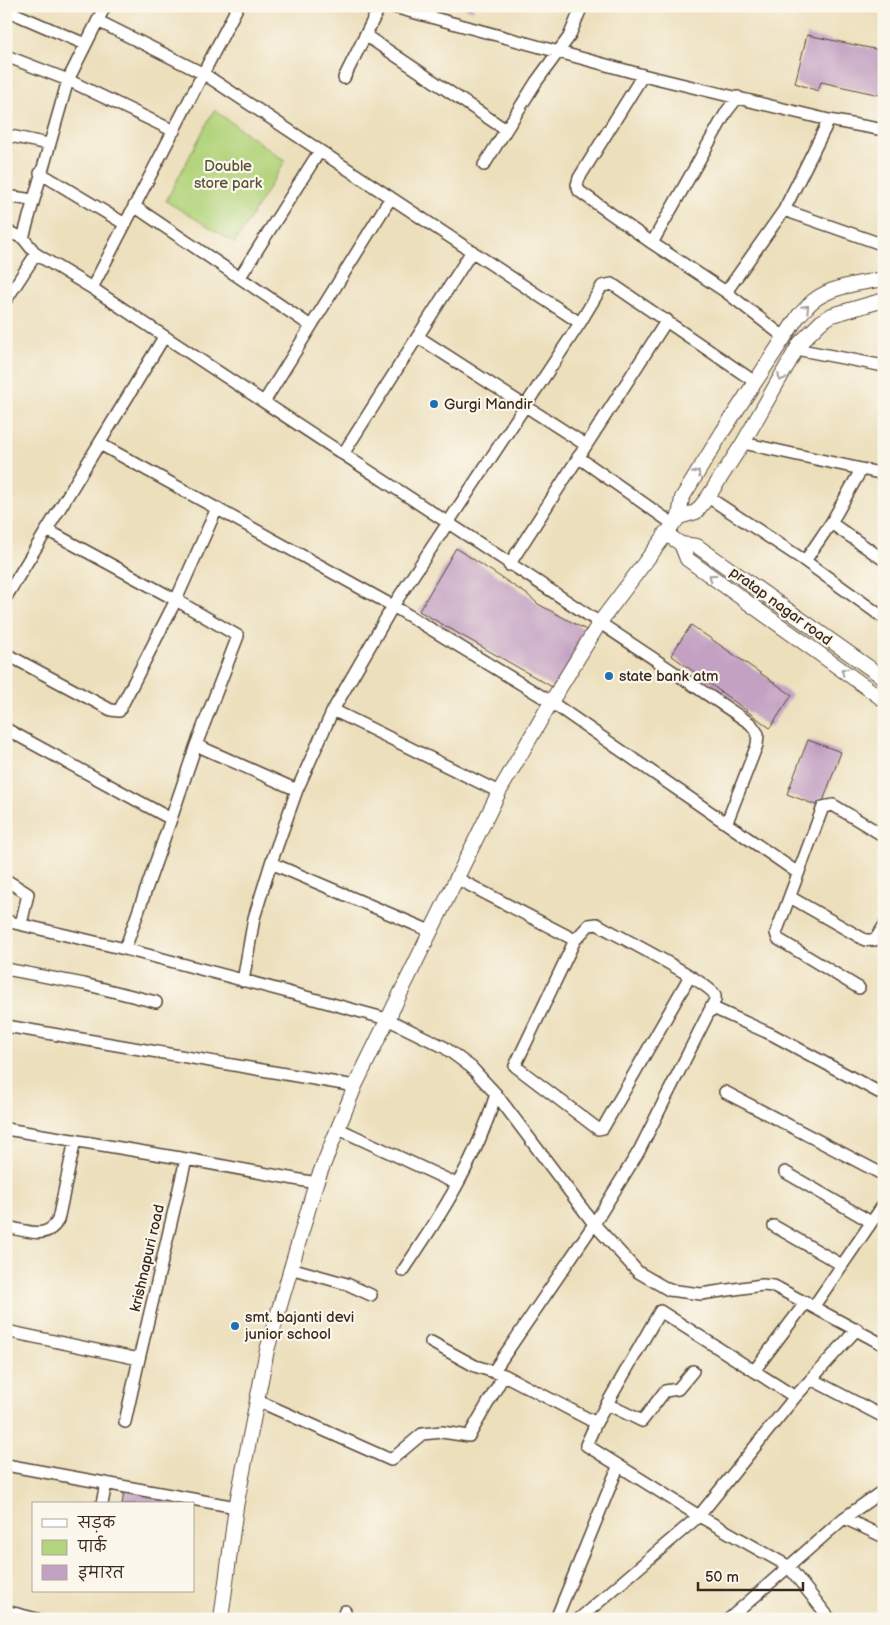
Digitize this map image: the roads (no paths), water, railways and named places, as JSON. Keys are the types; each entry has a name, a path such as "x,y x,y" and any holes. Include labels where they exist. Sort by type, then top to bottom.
{"street":[{"path":"23,238 48,144 68,80 105,6"},
{"path":"92,288 238,6"},
{"path":"344,78 380,6"},
{"path":"390,6 556,53 643,75 829,120 884,130"},
{"path":"484,165 556,53 569,37 582,6"},
{"path":"6,10 85,44"},
{"path":"98,21 204,74 319,152 580,323"},
{"path":"365,35 506,130"},
{"path":"6,56 68,80 174,131"},
{"path":"643,75 577,185 579,190 652,243 726,292 784,337"},
{"path":"652,243 727,111 738,97"},
{"path":"726,292 784,210 829,120"},
{"path":"6,135 48,144"},
{"path":"240,277 319,152"},
{"path":"40,173 125,224"},
{"path":"6,196 33,200"},
{"path":"264,402 390,199"},
{"path":"134,206 311,326"},
{"path":"784,210 884,245"},
{"path":"6,231 23,238 36,254 92,288 509,564 600,622 751,724 758,734 758,745 727,822"},
{"path":"343,454 472,252"},
{"path":"6,300 36,254"},
{"path":"221,1619 236,1507 256,1400 275,1317 316,1183 355,1086 456,878 499,792 551,702 600,622 672,525 682,498 794,322 813,301 850,286 884,279"},
{"path":"243,981 254,918 271,863 297,790 333,710 393,606 580,323 602,286 609,284 667,320 755,382"},
{"path":"672,525 696,512 708,497 743,443 796,349 821,322 832,315 884,300"},
{"path":"509,564 667,320"},
{"path":"6,597 164,337"},
{"path":"418,337 586,445"},
{"path":"796,349 884,366"},
{"path":"743,443 884,474"},
{"path":"100,444 393,606 551,702 727,822 798,873"},
{"path":"578,457 672,525"},
{"path":"805,561 832,523 861,470"},
{"path":"708,497 805,561 884,618"},
{"path":"6,654 112,710 119,711 176,600 216,508"},
{"path":"832,523 884,560"},
{"name":"pratap nagar road","path":"672,525 687,559 884,700"},
{"path":"48,530 236,633 238,636 196,745 125,949"},
{"path":"680,544 696,546 884,678"},
{"path":"333,710 499,792"},
{"path":"6,729 171,820"},
{"path":"196,745 297,790"},
{"path":"858,988 778,939 776,933 821,811 826,805 833,805 884,836"},
{"path":"271,863 430,931"},
{"path":"456,878 575,940"},
{"path":"6,880 28,894 21,924"},
{"path":"790,897 866,940 875,940 884,926"},
{"path":"6,921 125,949 386,1020 444,1047 471,1067 496,1094 594,1224 638,1272 669,1290 712,1294 768,1285 810,1304 884,1345"},
{"path":"256,1400 391,1460 422,1434 442,1432 469,1436 499,1373 643,1143 715,1000 713,992 690,976 596,924 589,925 575,940 515,1066 598,1129 604,1128 690,976"},
{"path":"6,969 84,984 156,1002"},
{"path":"711,1008 772,1035 884,1095"},
{"path":"6,1026 355,1086"},
{"path":"725,1092 884,1175"},
{"path":"403,1271 432,1230 482,1137 496,1094"},
{"path":"6,1129 316,1183"},
{"path":"339,1129 457,1184"},
{"path":"6,1226 43,1233 53,1229 58,1220 75,1140"},
{"name":"krishnapuri road","path":"125,1422 186,1160"},
{"path":"785,1172 871,1222"},
{"path":"754,1371 842,1265 884,1204"},
{"path":"774,1226 842,1265"},
{"path":"290,1268 347,1284 371,1296"},
{"path":"795,1398 660,1312 596,1423 587,1447 699,1516 788,1566 830,1619"},
{"path":"579,1619 699,1516 795,1398 857,1330"},
{"path":"6,1331 139,1359"},
{"path":"431,1342 475,1366 499,1373 596,1423"},
{"path":"607,1404 642,1421 665,1391 678,1389 694,1371"},
{"path":"813,1380 884,1417"},
{"path":"6,1465 236,1507"},
{"path":"556,1619 618,1467"},
{"path":"102,1502 106,1483"},
{"path":"728,1619 844,1518 884,1490"},
{"path":"844,1518 884,1537"},
{"path":"6,1611 38,1619"}],"place":[{"name":"Gurgi Mandir","path":"434,404"},
{"name":"state bank atm","path":"609,676"},
{"name":"smt. bajanti devi junior school","path":"235,1326"}],"park label":[{"name":"Double store park","path":"228,174"}]}
